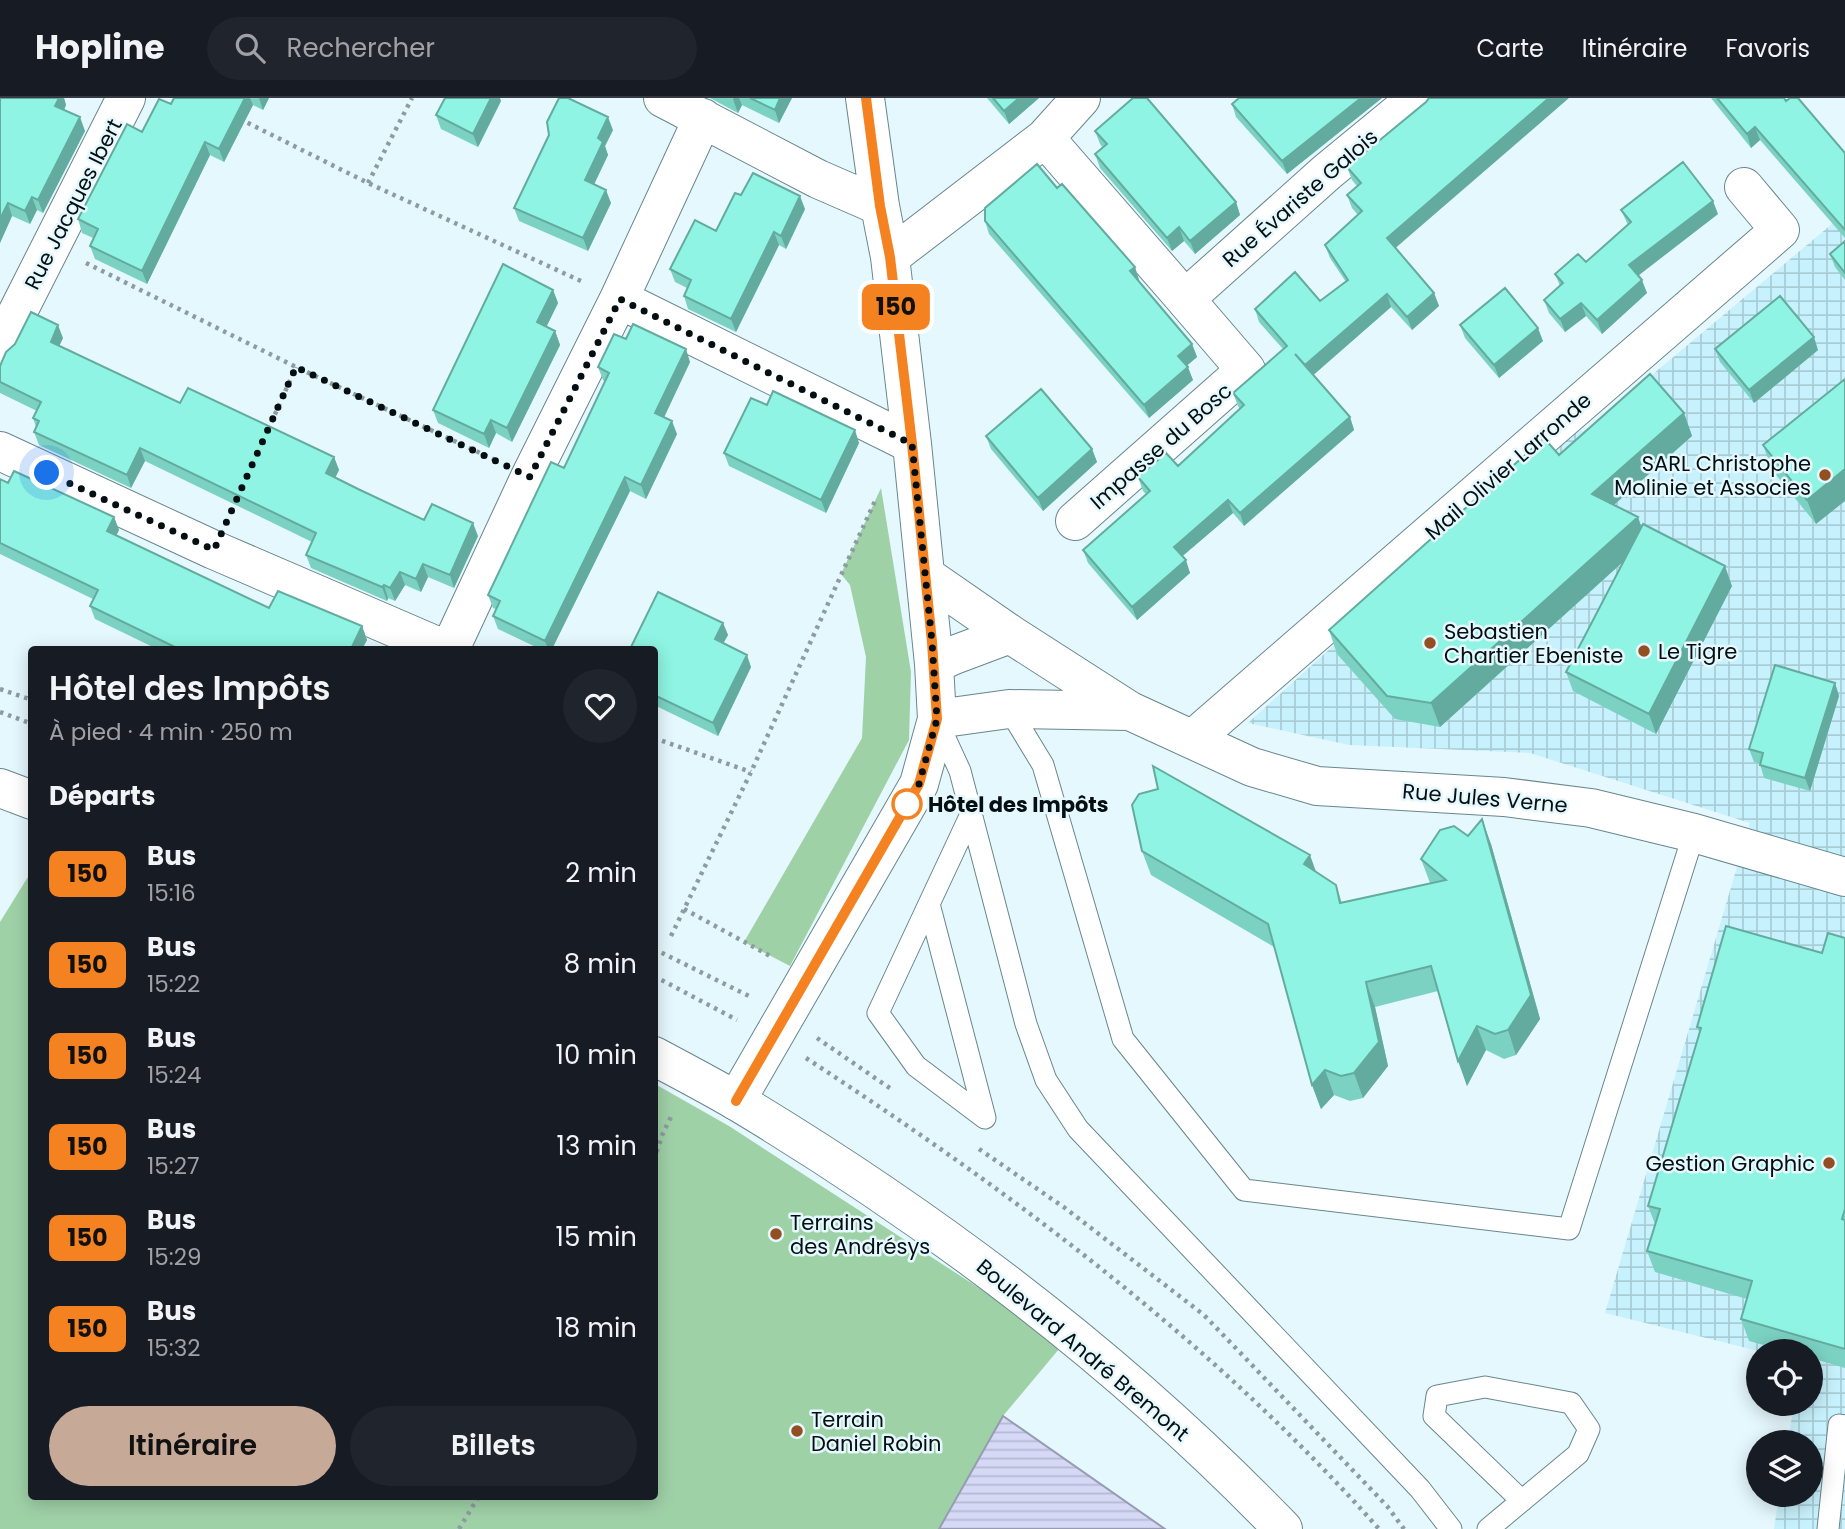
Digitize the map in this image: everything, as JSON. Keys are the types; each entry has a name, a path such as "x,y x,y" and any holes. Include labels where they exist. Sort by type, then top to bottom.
{"street":[{"name":"Rue Jacques Ibert","path":"0,347 126,98"},
{"path":"663,98 818,179 880,206"},
{"path":"736,1101 919,784 937,719 912,444 890,257 880,206 866,98"},
{"path":"890,257 1045,138 1081,98"},
{"name":"Rue Évariste Galois","path":"1185,299 1327,172 1417,98"},
{"path":"451,646 530,477 620,299 702,118"},
{"path":"1045,138 1185,299"},
{"name":"Mail Olivier Larronde","path":"1193,739 1780,230 1744,187"},
{"path":"620,299 912,444"},
{"name":"Impasse du Bosc","path":"1075,521 1246,370 1185,299"},
{"path":"0,451 214,550 437,646"},
{"name":"Rue Jules Verne","path":"926,576 1130,711 1252,767 1317,786 1516,798 1591,808 1694,833 1845,877"},
{"path":"934,664 1010,634"},
{"name":"Rue Jules Verne","path":"937,719 1009,709 1130,711"},
{"path":"0,788 28,798"},
{"name":"Boulevard André Bremont","path":"658,1058 736,1101 871,1187 1013,1289 1126,1381 1242,1487 1283,1529"}],"lane":[{"path":"1009,709 1043,765 1123,1039 1244,1190 1569,1228 1694,833"},
{"path":"937,719 960,771 1026,1024 1046,1080 1078,1129 1420,1489 1451,1529"},
{"path":"929,904 985,1118 916,1066 878,1013 972,812"},
{"path":"1488,1529 1522,1501 1578,1454 1589,1429 1571,1403 1485,1387 1437,1396 1434,1416 1522,1501"},
{"path":"1828,1529 1839,1425 1845,1426"}],"path":[{"path":"368,183 412,98"},
{"path":"233,115 368,183 620,299"},
{"path":"51,246 296,367 530,477"},
{"path":"263,440 296,367"},
{"path":"671,936 751,772 876,501"},
{"path":"0,689 28,699"},
{"path":"0,712 28,722"},
{"path":"658,739 751,772"},
{"path":"684,909 807,976"},
{"path":"658,952 778,1027 899,1094"},
{"path":"658,978 778,1027 843,1083 976,1172 1068,1240 1219,1368 1348,1493 1379,1529"},
{"path":"658,1148 692,1077"},
{"path":"976,1147 1065,1208 1204,1315 1387,1506 1405,1529"},
{"path":"459,1529 477,1500"}],"shaded area":[{"path":"1845,213 1845,1529 1774,1529 1777,1507 1823,1507 1823,1430 1790,1430 1792,1416 1823,1416 1823,1339 1746,1339 1746,1348 1605,1313 1750,823 1530,753 1349,745 1248,723 1575,427 1584,432"},
{"path":"1003,1416 1165,1529 939,1529"}],"green space":[{"path":"881,488 911,672 909,740 790,966 744,942 862,738 866,657 850,585 841,574"},
{"name":"Terrains des Andrésys","path":"28,877 28,1500 658,1500 658,1086 729,1126 1064,1343 1003,1416 939,1529 0,1529 0,922"}],"building":[{"path":"0,98 59,98 55,106 80,117 38,200 32,197 25,211 8,203 0,219"},
{"path":"174,98 245,98 219,149 205,142 142,271 90,246 98,229 78,219 127,124 142,132 159,99 171,104"},
{"path":"445,98 491,98 473,134 436,115"},
{"path":"559,98 568,98 608,117 598,138 603,142 585,180 606,190 583,238 514,208 549,135 547,122"},
{"path":"750,98 780,98 775,110"},
{"path":"993,98 1019,98 1004,111"},
{"path":"1133,98 1147,98 1236,202 1190,241 1179,227 1167,238 1095,154 1107,144 1095,131"},
{"path":"1239,98 1361,98 1282,161 1232,104"},
{"path":"1429,98 1549,98 1387,238 1434,293 1407,317 1387,294 1305,365 1295,354 1350,417 1240,513 1228,500 1174,547 1186,560 1132,607 1083,550 1150,491 1138,477 1166,453 1178,466 1244,405 1233,393 1287,346 1255,309 1295,272 1320,301 1348,280 1325,245 1362,211 1347,195 1361,183 1347,167"},
{"path":"1717,98 1784,98 1786,101 1798,98 1845,153 1845,230 1755,127 1747,134"},
{"path":"1683,162 1713,201 1629,265 1642,280 1597,320 1581,303 1560,319 1544,300 1563,283 1555,274 1578,254 1586,262 1631,222 1621,210"},
{"path":"1037,164 1057,188 1062,184 1135,267 1130,271 1192,344 1178,356 1188,367 1144,405 985,221 985,208"},
{"path":"753,173 800,196 781,236 774,232 731,319 684,296 691,280 670,269 695,220 716,231 735,193 741,195"},
{"path":"1845,241 1845,273 1830,254"},
{"path":"503,264 553,290 537,322 555,331 507,428 491,420 484,434 433,410"},
{"path":"1505,288 1538,328 1494,365 1460,325"},
{"path":"1780,296 1814,337 1749,390 1715,349"},
{"path":"31,312 58,325 51,342 180,403 188,388 334,457 326,473 358,489 424,520 432,504 473,523 450,575 423,564 416,579 400,572 390,588 384,585 382,587 306,555 316,533 140,448 127,475 34,432 39,421 33,418 41,402 0,382 0,366 6,352 15,344"},
{"path":"633,324 686,349 655,413 672,421 641,485 625,477 545,641 493,616 500,601 488,595 551,462 564,468 609,373 598,367 614,334 626,339"},
{"path":"1650,374 1684,413 1592,494 1638,517 1431,703 1387,696 1329,630 1544,438 1559,455"},
{"path":"1845,379 1845,469 1807,500 1763,445"},
{"path":"1041,389 1092,449 1038,498 986,436"},
{"path":"773,391 855,430 821,500 724,453 751,398 767,405"},
{"path":"14,471 114,517 107,531 269,608 278,591 362,626 352,646 173,646 90,606 98,590 0,543 0,479 8,483"},
{"path":"1643,524 1725,566 1649,714 1566,672"},
{"path":"658,592 723,623 715,639 747,655 713,723 658,697 658,646 631,646"},
{"path":"1775,665 1835,683 1805,778 1760,765 1763,753 1749,749"},
{"name":"Hôtel des Impôts","path":"1153,766 1310,855 1304,864 1336,885 1340,903 1446,880 1421,859 1440,830 1454,826 1468,836 1482,819 1531,995 1508,1030 1495,1034 1477,1026 1458,1061 1431,966 1366,982 1379,1042 1354,1073 1341,1076 1325,1070 1312,1085 1268,924 1142,851 1132,805 1139,794 1158,789"},
{"path":"1726,926 1822,953 1828,933 1845,938 1845,1209 1842,1219 1845,1220 1845,1349 1823,1343 1823,1339 1810,1339 1741,1319 1752,1281 1647,1251 1660,1209 1648,1206 1701,1028 1697,1027"}],"bus line":[{"name":"150","path":"736,1101 919,784 937,719 912,444 890,257 880,206 866,98"}],"place":[{"name":"SARL Christophe Molinie et Associes","path":"1825,475"},
{"name":"Sebastien Chartier Ebeniste","path":"1430,643"},
{"name":"Le Tigre","path":"1644,651"},
{"name":"Hôtel des Impôts","path":"907,804"},
{"name":"Gestion Graphic","path":"1829,1163"},
{"name":"Terrains des Andrésys","path":"776,1234"},
{"name":"Terrain Daniel Robin","path":"797,1431"}],"route":[{"path":"47,473 214,550 296,367 530,477 620,299 912,444 937,719 919,784 905,808 907,804"}]}
